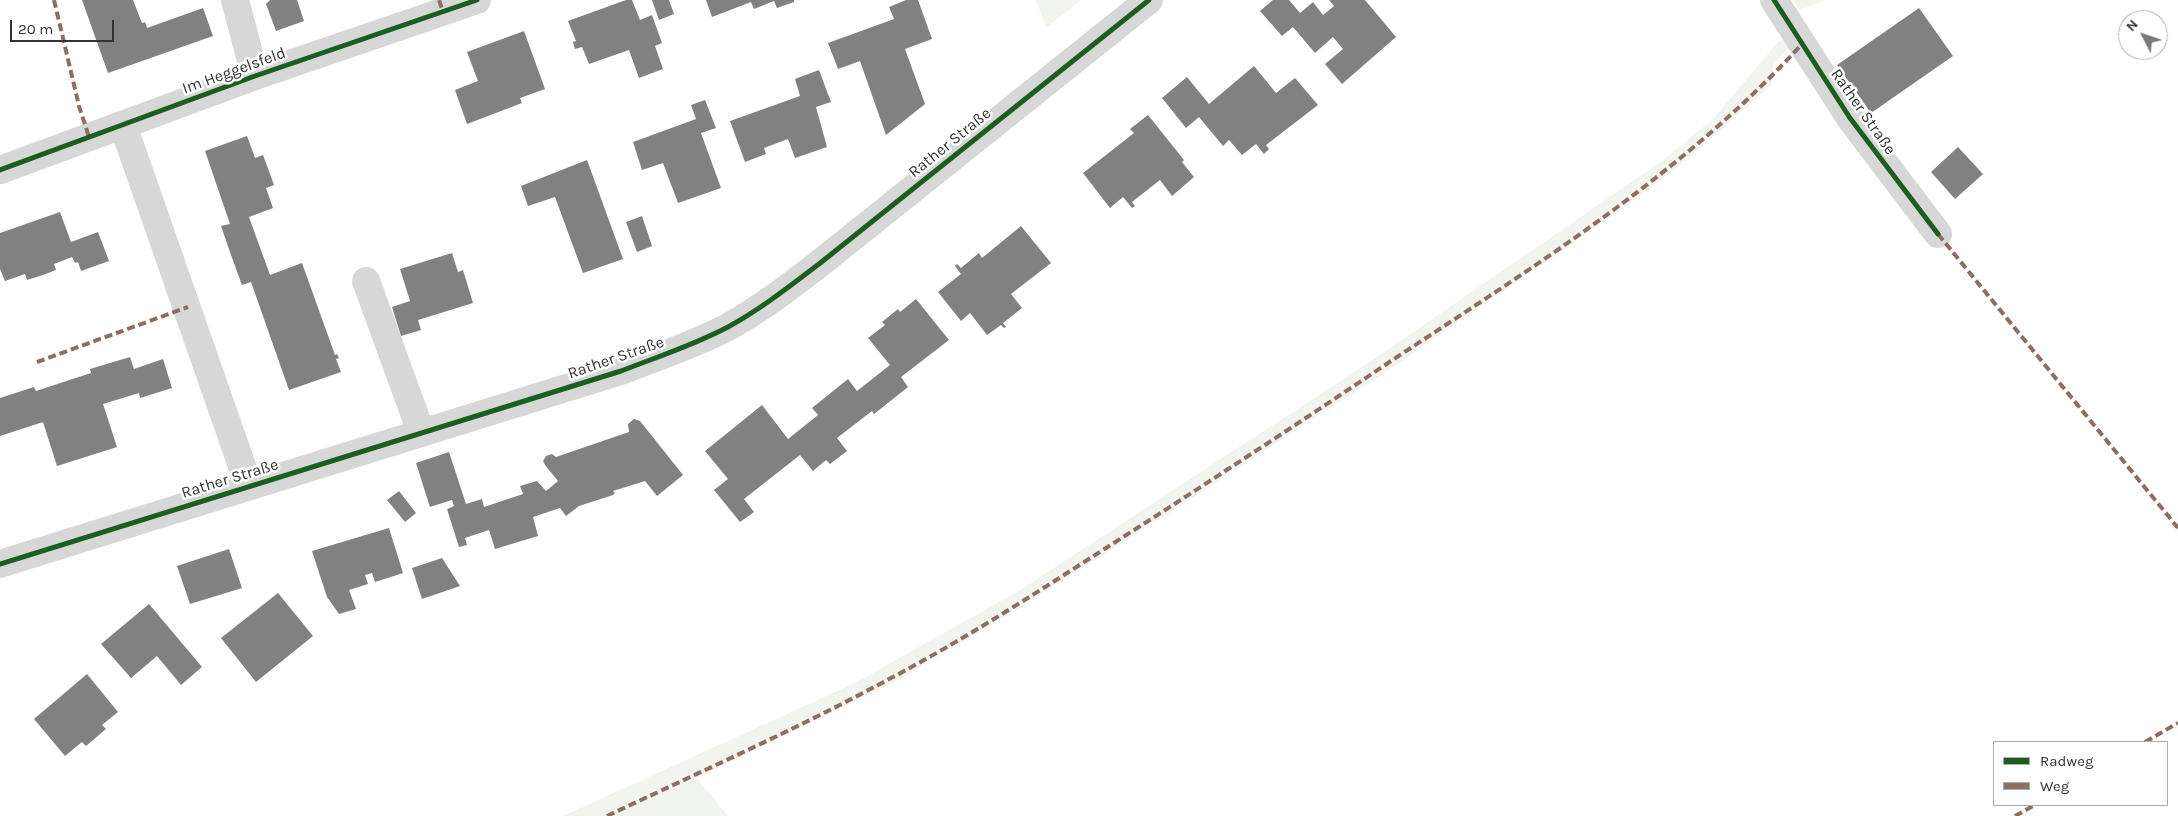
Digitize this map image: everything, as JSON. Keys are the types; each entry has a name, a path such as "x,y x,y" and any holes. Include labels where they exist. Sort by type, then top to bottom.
{"street":[{"path":"235,0 255,76"},
{"name":"Im Heggelsfeld","path":"0,170 255,76 477,0"},
{"name":"Rather Straße","path":"0,564 621,371 680,349 728,327 774,299 820,264 1149,0"},
{"name":"Rather Straße","path":"1774,0 1850,118 1938,234"},
{"path":"123,124 249,486"},
{"path":"366,281 421,432"}],"shaded area":[{"path":"1036,0 1081,0 1046,28"},
{"path":"1793,0 1826,0 1800,10"},
{"path":"1790,37 1788,49 1774,64 1771,85 1688,159 1610,218 1381,375 1023,606 893,683 697,778 728,816 563,816 855,683 1020,590 1371,361 1662,161 1713,119 1779,41"}],"building":[{"path":"82,0 133,0 142,23 145,22 147,28 203,8 213,36 108,73"},
{"path":"270,0 297,0 304,21 276,31 266,4"},
{"path":"626,0 632,0 640,20 652,15 662,43 655,46 663,69 639,78 629,50 589,64 582,47 575,49 573,42 576,41 568,21"},
{"path":"652,0 669,0 674,14 659,20"},
{"path":"706,0 794,0 794,2 777,8 774,1 754,9 751,2 712,17"},
{"path":"906,0 918,0 932,39 905,49 925,104 886,135 860,61 838,69 828,43 894,19 889,7"},
{"path":"1273,0 1289,0 1300,13 1313,2 1323,15 1334,6 1329,0 1365,0 1396,37 1342,84 1325,64 1343,49 1333,37 1315,53 1293,27 1282,36 1260,11"},
{"path":"1919,8 1953,56 1871,113 1837,65"},
{"path":"524,31 545,89 520,98 522,103 467,124 455,90 478,81 467,52"},
{"path":"1254,66 1276,93 1295,78 1318,105 1266,145 1269,149 1264,154 1256,144 1242,155 1229,140 1223,146 1199,117 1186,128 1162,98 1187,77 1209,104"},
{"path":"819,70 831,102 816,107 827,147 795,158 788,139 764,148 766,154 745,162 730,121 800,96 795,79"},
{"path":"705,100 716,128 701,133 721,188 678,203 663,163 642,170 633,142 696,119 691,105"},
{"path":"1148,115 1184,160 1182,162 1194,177 1172,196 1160,180 1132,202 1135,206 1132,208 1123,197 1110,208 1083,173 1134,133 1130,129"},
{"path":"247,136 255,158 263,155 274,185 266,188 273,208 249,217 270,275 302,263 335,355 337,354 339,358 336,359 341,372 289,390 251,282 242,285 231,255 221,226 230,224 205,151"},
{"path":"1958,147 1983,174 1955,199 1931,172"},
{"path":"587,160 623,259 583,273 555,197 528,206 521,186"},
{"path":"60,212 71,242 98,232 109,261 81,271 78,262 75,263 72,257 54,264 56,270 43,275 27,280 25,274 5,281 0,269 0,233"},
{"path":"642,216 652,246 637,252 626,222"},
{"path":"1021,226 1051,263 1011,294 1022,308 1003,323 1006,327 1004,328 1001,325 987,335 970,313 961,321 938,292 961,274 955,266 957,264 961,268 979,253 982,258"},
{"path":"452,253 458,272 463,270 473,303 418,320 421,330 401,336 392,307 410,301 400,269"},
{"path":"916,299 949,340 901,377 908,387 874,414 872,411 837,438 847,451 830,464 826,460 813,471 800,455 744,499 754,512 740,522 714,490 728,479 705,451 762,405 788,439 818,415 812,408 848,379 857,391 890,365 868,338 885,325 882,322 898,309 900,312"},
{"path":"130,357 134,369 163,359 172,388 140,398 139,393 103,404 117,447 57,466 43,422 0,436 0,398 34,387 36,391 91,373 90,369"},
{"path":"634,419 640,421 683,475 657,496 645,481 613,491 615,493 613,495 579,506 566,516 560,508 533,517 538,536 495,549 489,530 465,538 467,545 459,547 447,509 454,506 452,500 430,507 416,463 449,452 466,504 482,499 484,507 523,494 520,486 537,481 546,491 558,481 543,461 546,456 552,454 556,457 629,432 628,424"},
{"path":"399,491 416,513 405,522 387,500"},
{"path":"389,528 403,573 375,582 372,573 365,575 368,584 349,590 356,609 339,614 327,597 312,551"},
{"path":"229,549 242,588 190,604 177,566"},
{"path":"442,558 460,586 422,599 412,568"},
{"path":"278,593 313,636 256,682 221,638"},
{"path":"149,604 202,667 181,685 157,656 131,678 101,644"},
{"path":"87,674 118,712 102,725 106,729 86,746 82,742 65,756 34,719"}],"marked path":[{"path":"54,0 79,106 89,137"},
{"path":"439,0 443,12"},
{"path":"607,816 786,732 919,663 1027,599 1179,501 1502,288 1608,214 1709,134 1757,90 1802,44"},
{"path":"1938,234 2178,528"},
{"path":"37,362 188,307"},
{"path":"2147,741 2178,723"},
{"path":"2015,816 2033,806"}],"cycle path":[{"path":"0,170 255,76 477,0"},
{"path":"0,564 621,371 702,340 764,305 819,264 1149,0"},
{"path":"1774,0 1850,118 1938,234"}]}
